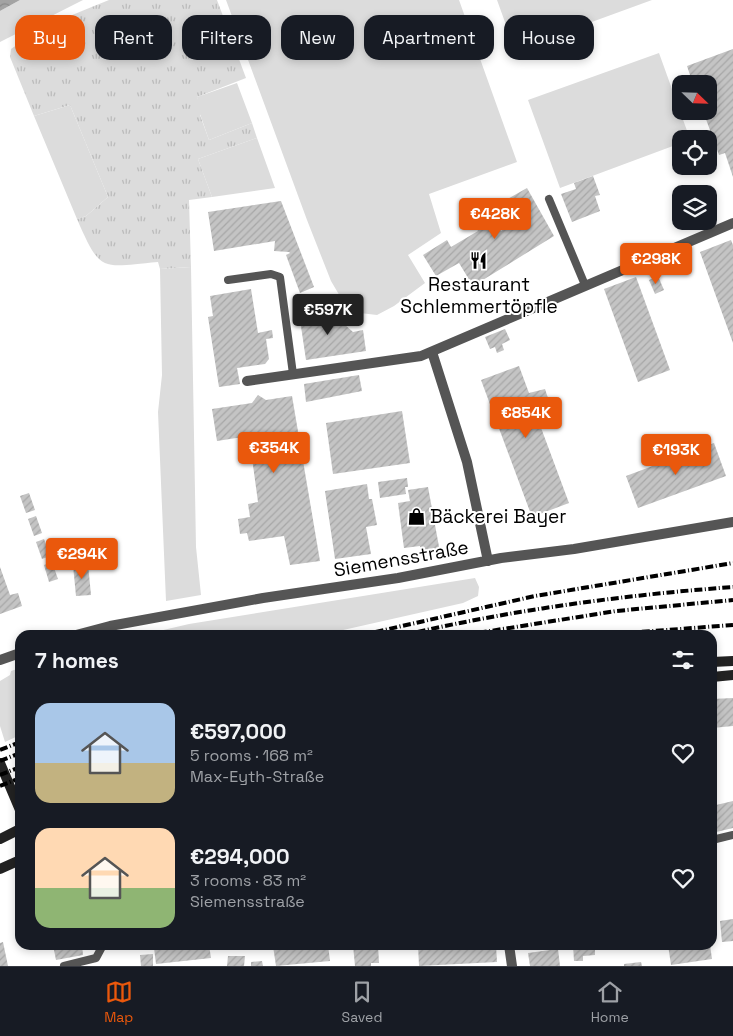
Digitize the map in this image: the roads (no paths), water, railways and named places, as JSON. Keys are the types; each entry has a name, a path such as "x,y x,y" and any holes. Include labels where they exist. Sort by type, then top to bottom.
{"main road":[{"path":"717,662 733,661"},
{"path":"717,677 733,675"},
{"path":"0,763 15,798"},
{"path":"0,839 15,832"},
{"path":"0,869 15,862"}],"street":[{"path":"247,381 416,357 432,352 448,343 733,223"},
{"path":"432,352 467,462 488,561"},
{"name":"Siemensstraße","path":"95,630 263,598 398,578 488,561 733,522"},
{"path":"0,660 15,655"},
{"path":"510,950 512,966"}],"lane":[{"path":"549,198 585,285"},
{"path":"228,280 273,274 280,277 293,374"},
{"path":"717,839 733,836"},
{"path":"64,966 97,957 100,950"}],"water":[{"path":"0,0 20,0 0,11"}],"railway":[{"path":"384,630 535,596 733,563"},
{"path":"427,630 527,611 609,599 733,587"},
{"path":"496,630 616,611 733,600"},
{"path":"666,630 733,625"},
{"path":"0,750 15,744"},
{"path":"0,761 15,755"},
{"path":"0,775 15,769"},
{"path":"0,786 15,780"}],"place":[{"name":"Restaurant Schlemmertöpfle","path":"479,261"},
{"name":"Bäckerei Bayer","path":"416,516"}]}
